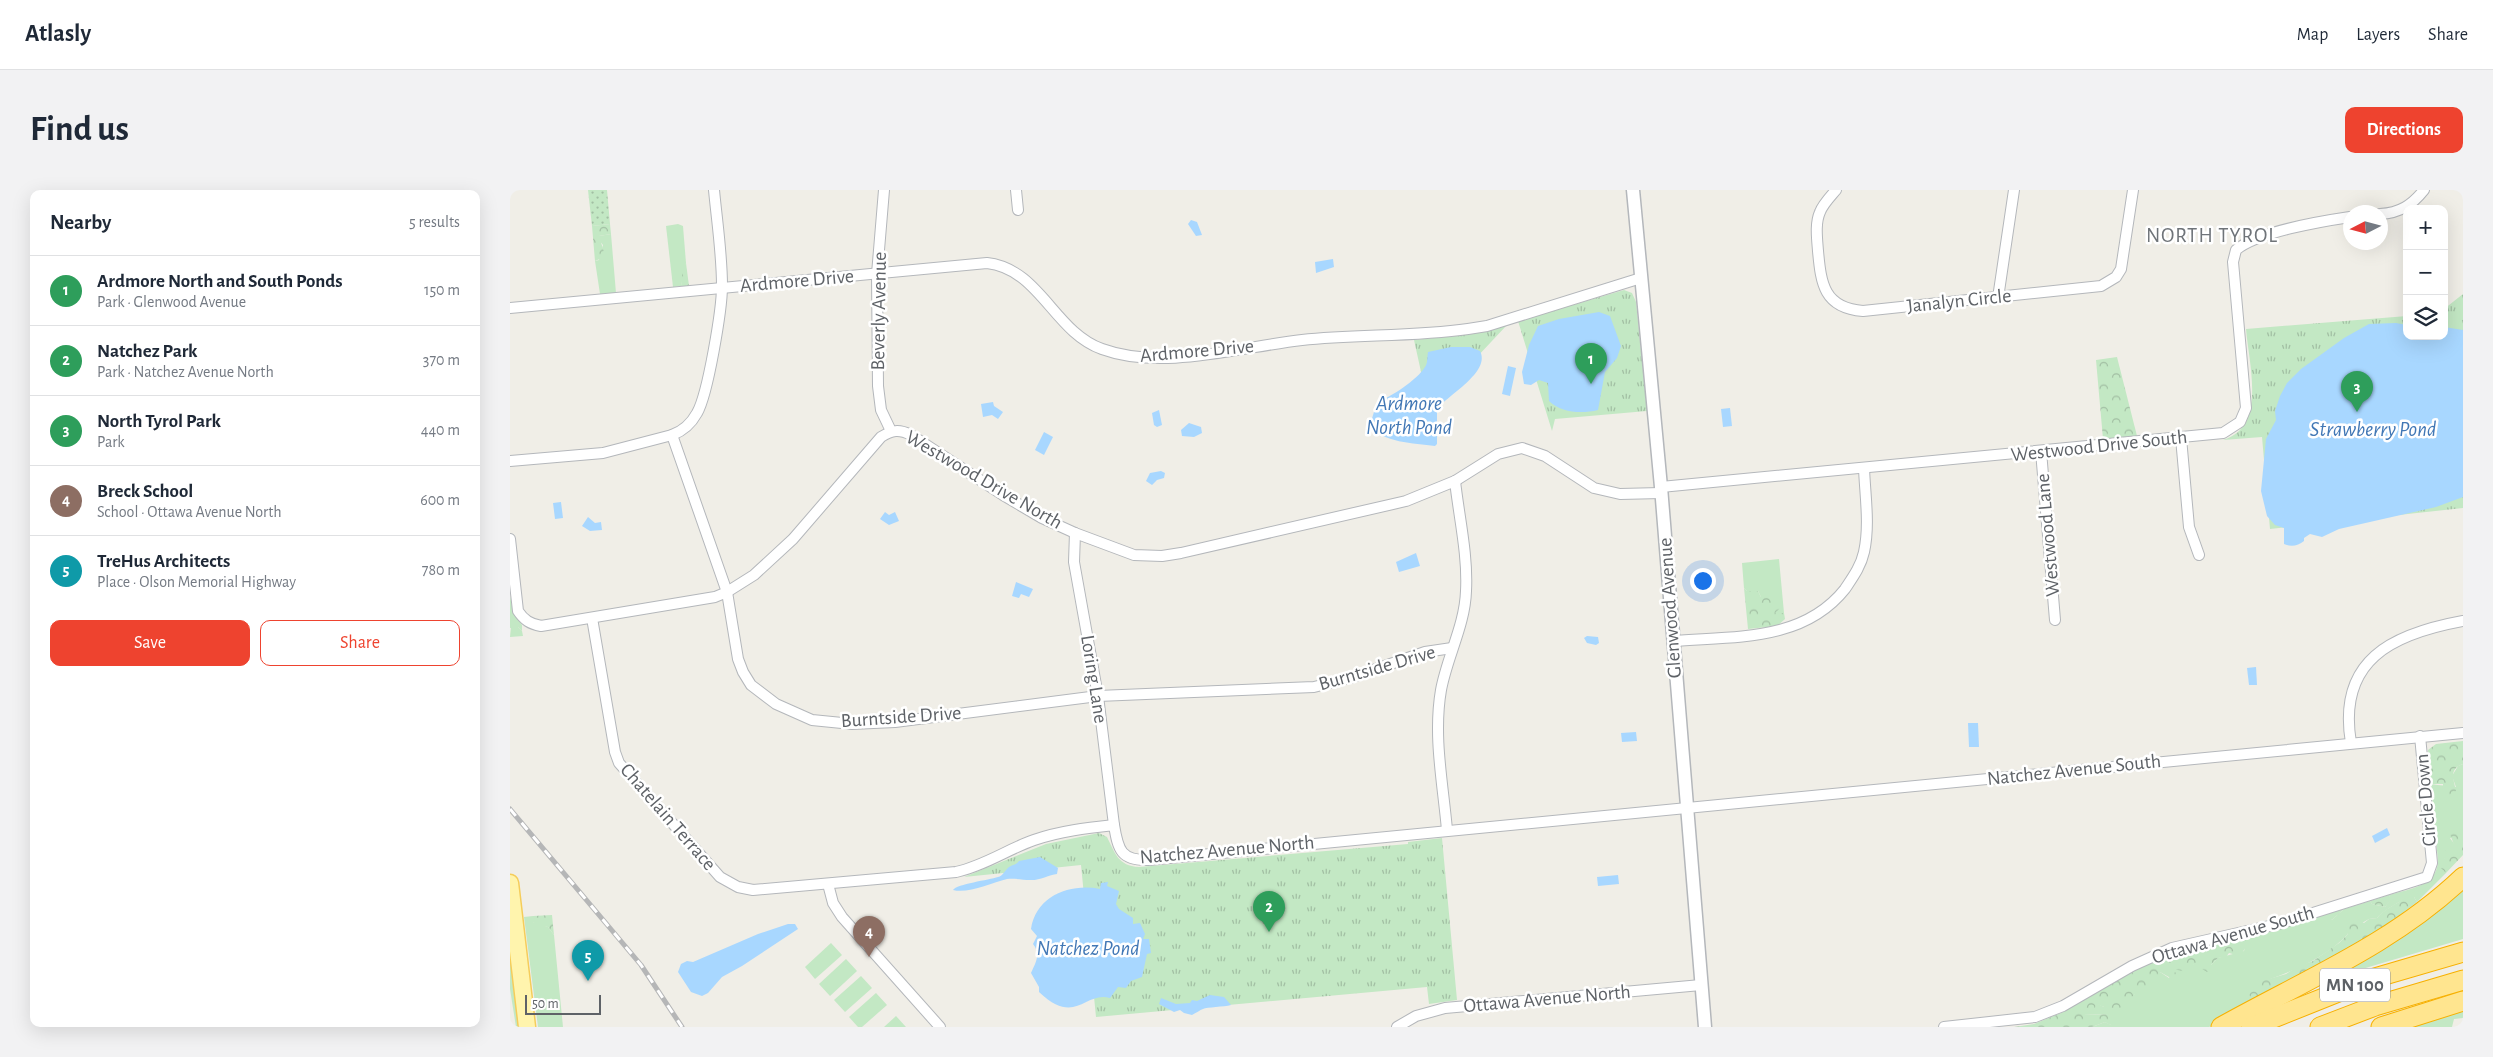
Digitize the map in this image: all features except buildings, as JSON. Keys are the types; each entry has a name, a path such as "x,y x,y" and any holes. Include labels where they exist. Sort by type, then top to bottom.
{"highway":[{"path":"2404,925 2463,867"},
{"path":"2221,1027 2363,952 2436,902 2463,877"},
{"name":"MN 100","path":"2251,1027 2363,982 2463,952"},
{"name":"MN 100","path":"2320,1027 2390,1001 2463,980"},
{"path":"2381,1027 2463,1000"}],"main road":[{"path":"510,883 527,1027"}],"street":[{"path":"510,461 603,453 672,435 687,427 701,406 722,288 714,190"},
{"name":"Beverly Avenue","path":"884,190 877,274 879,400 891,430"},
{"path":"1016,190 1018,210"},
{"name":"Glenwood Avenue","path":"1633,190 1661,490 1705,1027"},
{"name":"Janalyn Circle","path":"1836,190 1820,212 1817,237 1824,289 1837,303 1845,308 1863,311 2091,288 2116,277 2124,258 2133,190"},
{"path":"1998,298 2014,190"},
{"path":"2388,212 2401,210 2414,201 2424,190"},
{"name":"Westwood Drive South","path":"1661,490 2223,433 2235,427 2244,416 2246,398 2233,262 2236,250 2250,242 2292,229 2343,218"},
{"name":"Ardmore Drive","path":"510,308 877,274 978,262 1002,265 1024,277 1068,327 1086,342 1115,353 1157,357 1206,353 1303,340 1468,329 1487,326 1641,278"},
{"name":"Westwood Drive North","path":"510,539 515,600 518,611 523,619 541,626 715,597 727,592 754,575 793,538 881,437 891,430 902,431 911,435 1042,518 1075,533 1134,555 1162,556 1406,501 1455,481 1498,454 1522,448 1545,456 1594,488 1620,494 1661,490"},
{"name":"Burntside Drive","path":"672,435 727,592 738,659 743,672 751,685 776,704 812,720 852,724 895,722 1098,696 1314,686 1350,678 1425,652 1452,648"},
{"path":"2181,438 2189,527 2198,555"},
{"name":"Westwood Lane","path":"2041,451 2056,620"},
{"path":"1673,641 1780,631 1807,621 1828,607 1854,576 1864,554 1866,525 1864,468"},
{"path":"1447,830 1438,721 1442,690 1452,648 1461,621 1466,591 1455,481"},
{"name":"Loring Lane","path":"1075,533 1074,562 1098,696 1114,825"},
{"name":"Chatelain Terrace","path":"592,618 615,752 619,763 714,871 726,881 738,887 763,889 828,884"},
{"path":"2351,743 2348,714 2352,689 2360,672 2372,656 2407,636 2437,626 2463,621"},
{"name":"Natchez Avenue South","path":"1686,808 2463,733"},
{"name":"Circle Down","path":"2420,736 2432,863"},
{"name":"Natchez Avenue North","path":"1114,825 1119,848 1122,853 1136,860 1686,808"},
{"path":"940,1027 842,917 834,903 828,884 956,872 1034,840 1077,830 1114,825"},
{"name":"Ottawa Avenue South","path":"1944,1027 2018,1020 2052,1011 2158,953 2278,924 2413,883 2426,876 2432,863"},
{"name":"Ottawa Avenue North","path":"1397,1027 1416,1016 1445,1008 1702,984"}],"green space":[{"path":"588,190 607,190 610,224 592,226"},
{"path":"610,224 611,234 599,236 604,252 602,258 595,261 592,226"},
{"path":"678,224 683,226 686,263 681,286 673,287 666,226"},
{"path":"611,234 616,293 600,294 595,261 599,260 603,245 598,239 599,236"},
{"path":"686,263 689,286 681,286 683,269"},
{"path":"1624,290 1632,293 1636,302 1647,411 1555,419 1552,431 1518,321"},
{"name":"Strawberry Pond","path":"2463,294 2463,508 2270,529 2262,437 2223,440 2237,433 2246,422 2250,409 2252,377 2246,329 2403,316 2403,340 2448,340 2448,306"},
{"path":"1507,325 1429,408 1414,340 1472,334"},
{"path":"2117,357 2137,436 2103,439 2096,360"},
{"path":"1779,559 1784,613 1774,613 1769,597 1761,597 1758,591 1747,591 1744,588 1742,563"},
{"path":"1752,574 1758,580 1752,586 1746,580"},
{"path":"1744,588 1747,591 1758,591 1761,597 1769,597 1780,604 1780,608 1775,613 1784,613 1785,619 1777,626 1748,629"},
{"path":"510,596 513,612 522,625 522,631 518,627 510,628"},
{"path":"511,627 518,627 522,631 523,636 510,637"},
{"path":"2463,741 2463,764 2455,769 2453,775 2456,791 2448,796 2443,790 2443,784 2431,784 2428,750 2436,744"},
{"path":"2463,764 2463,835 2450,838 2455,845 2445,858 2443,868 2446,873 2417,902 2414,897 2400,902 2377,918 2369,919 2346,932 2348,934 2316,959 2291,971 2253,985 2257,1003 2209,1027 2092,1027 2105,1022 2111,1025 2109,1014 2083,1015 2096,1003 2104,1007 2135,994 2160,972 2169,978 2173,969 2194,964 2211,965 2218,958 2244,951 2248,936 2276,930 2325,914 2332,920 2344,909 2370,901 2372,904 2385,907 2390,900 2389,895 2421,885 2433,876 2438,861 2431,784 2456,787 2452,776 2458,766"},
{"path":"2456,832 2463,835 2463,855 2446,873 2441,868 2440,862 2445,858 2445,851 2454,845 2450,834"},
{"path":"1099,833 1107,837 1118,858 1126,864 1139,867 1408,844 1408,842 1442,838 1457,1000 1429,1004 1427,987 1096,1017 1081,865 964,877 1046,844"},
{"path":"2463,882 2463,939 2332,978"},
{"path":"2389,895 2391,900 2385,907 2372,904 2370,901"},
{"path":"2407,897 2414,897 2417,902 2375,934 2255,999 2251,998 2245,987 2248,985 2286,974 2298,966 2313,961 2339,943 2348,934 2336,928 2339,921 2351,919 2364,923 2369,919 2377,918 2387,909"},
{"path":"2344,909 2332,920 2325,917 2325,914"},
{"path":"552,915 554,935 548,927 537,925 533,922 533,916"},
{"path":"533,916 533,922 548,927 554,935 563,1027 538,1027 524,917"},
{"path":"2248,936 2250,941 2240,956 2229,953 2226,957 2218,958 2211,965 2212,970 2207,972 2194,964 2187,972 2173,969 2173,972 2181,974 2176,981 2160,972 2157,982 2151,981 2147,986 2151,990 2147,997 2142,998 2135,994 2131,998 2126,998 2125,1005 2115,1011 2096,1004 2095,1008 2089,1010 2084,1015 2109,1014 2115,1017 2115,1023 2110,1025 2105,1022 2092,1027 2014,1027 2034,1024 2061,1013 2139,968 2165,956"},
{"path":"831,943 842,955 815,979 805,967"},
{"path":"510,944 520,1027 516,1027 510,989"},
{"path":"846,959 857,971 830,996 819,984"},
{"path":"861,976 872,988 845,1012 834,1000"},
{"path":"876,993 887,1005 862,1027 858,1027 849,1017"},
{"path":"2463,1009 2463,1018 2454,1019 2452,1027 2407,1027"},
{"path":"896,1016 906,1027 884,1027"}],"water":[{"path":"1191,220 1197,222 1202,235 1196,236 1188,224"},
{"path":"1333,259 1334,267 1316,273 1315,262"},
{"path":"1599,312 1610,316 1621,346 1617,358 1605,372 1598,410 1572,412 1559,408 1549,401 1548,383 1539,380 1531,385 1524,384 1522,372 1529,345 1538,326 1559,319"},
{"name":"Strawberry Pond","path":"2369,324 2403,324 2403,340 2448,340 2448,328 2463,330 2463,497 2436,507 2339,529 2322,537 2310,534 2297,545 2289,546 2284,544 2284,528 2275,525 2267,516 2261,491 2266,439 2276,420 2275,411 2280,396 2287,383 2301,369 2344,338"},
{"name":"Ardmore North Pond","path":"1451,347 1470,347 1480,351 1482,359 1474,375 1467,383 1437,409 1437,444 1435,446 1408,443 1390,439 1375,431 1370,425 1377,402 1396,392 1416,377 1426,365 1428,352"},
{"path":"1508,366 1516,368 1510,396 1502,394"},
{"path":"993,402 994,406 1003,412 998,419 992,415 983,417 981,404"},
{"path":"1730,408 1732,426 1723,427 1721,409"},
{"path":"1159,410 1162,425 1157,427 1154,425 1152,413"},
{"path":"1189,423 1201,427 1202,433 1194,437 1182,436 1181,430"},
{"path":"1044,432 1053,437 1044,455 1035,450"},
{"path":"1161,471 1165,473 1164,478 1157,480 1152,485 1146,481 1150,473"},
{"path":"561,502 563,518 555,519 553,503"},
{"path":"885,512 889,515 895,512 899,521 889,525 880,519"},
{"path":"588,517 595,523 601,522 602,530 590,531 582,526"},
{"path":"1416,553 1420,566 1399,572 1396,562"},
{"path":"1016,582 1033,589 1029,597 1021,594 1019,598 1012,596"},
{"path":"1587,636 1598,637 1599,643 1596,645 1587,643 1584,638"},
{"path":"2256,667 2257,685 2249,685 2247,668"},
{"path":"1968,723 1978,723 1979,747 1969,747"},
{"path":"1636,732 1637,741 1622,742 1621,733"},
{"path":"2387,828 2390,835 2375,843 2372,836"},
{"path":"1040,857 1058,868 1057,874 1033,880 1007,879 966,891 953,890 967,884 1000,876 1019,861"},
{"path":"1618,875 1619,884 1598,886 1597,877"},
{"name":"Natchez Pond","path":"1108,882 1107,886 1119,891 1116,904 1119,909 1133,918 1133,924 1140,923 1145,934 1143,939 1149,939 1151,953 1147,954 1142,977 1131,981 1126,988 1118,987 1110,998 1101,997 1079,1006 1062,1007 1039,992 1039,987 1031,973 1037,955 1033,944 1037,936 1031,929 1034,918 1047,900 1056,894 1077,888 1100,889 1101,883"},
{"path":"788,924 795,924 798,929 722,977 708,993 702,996 691,992 678,972 681,964 687,961 693,962 758,934"},
{"path":"1210,995 1224,997 1231,1005 1205,1008 1192,1015 1180,1010 1174,1012 1159,1004 1161,998 1176,1004 1190,1003 1192,1000 1197,1001"}],"railway":[{"path":"510,809 641,965 682,1027"}],"place":[{"name":"Ardmore North and South Ponds","path":"1591,384"},
{"name":"North Tyrol Park","path":"2357,412"},
{"name":"Natchez Park","path":"1269,932"},
{"name":"Breck School","path":"869,957"},
{"name":"TreHus Architects","path":"588,981"}],"district":[{"name":"NORTH TYROL","path":"2212,235"}]}
